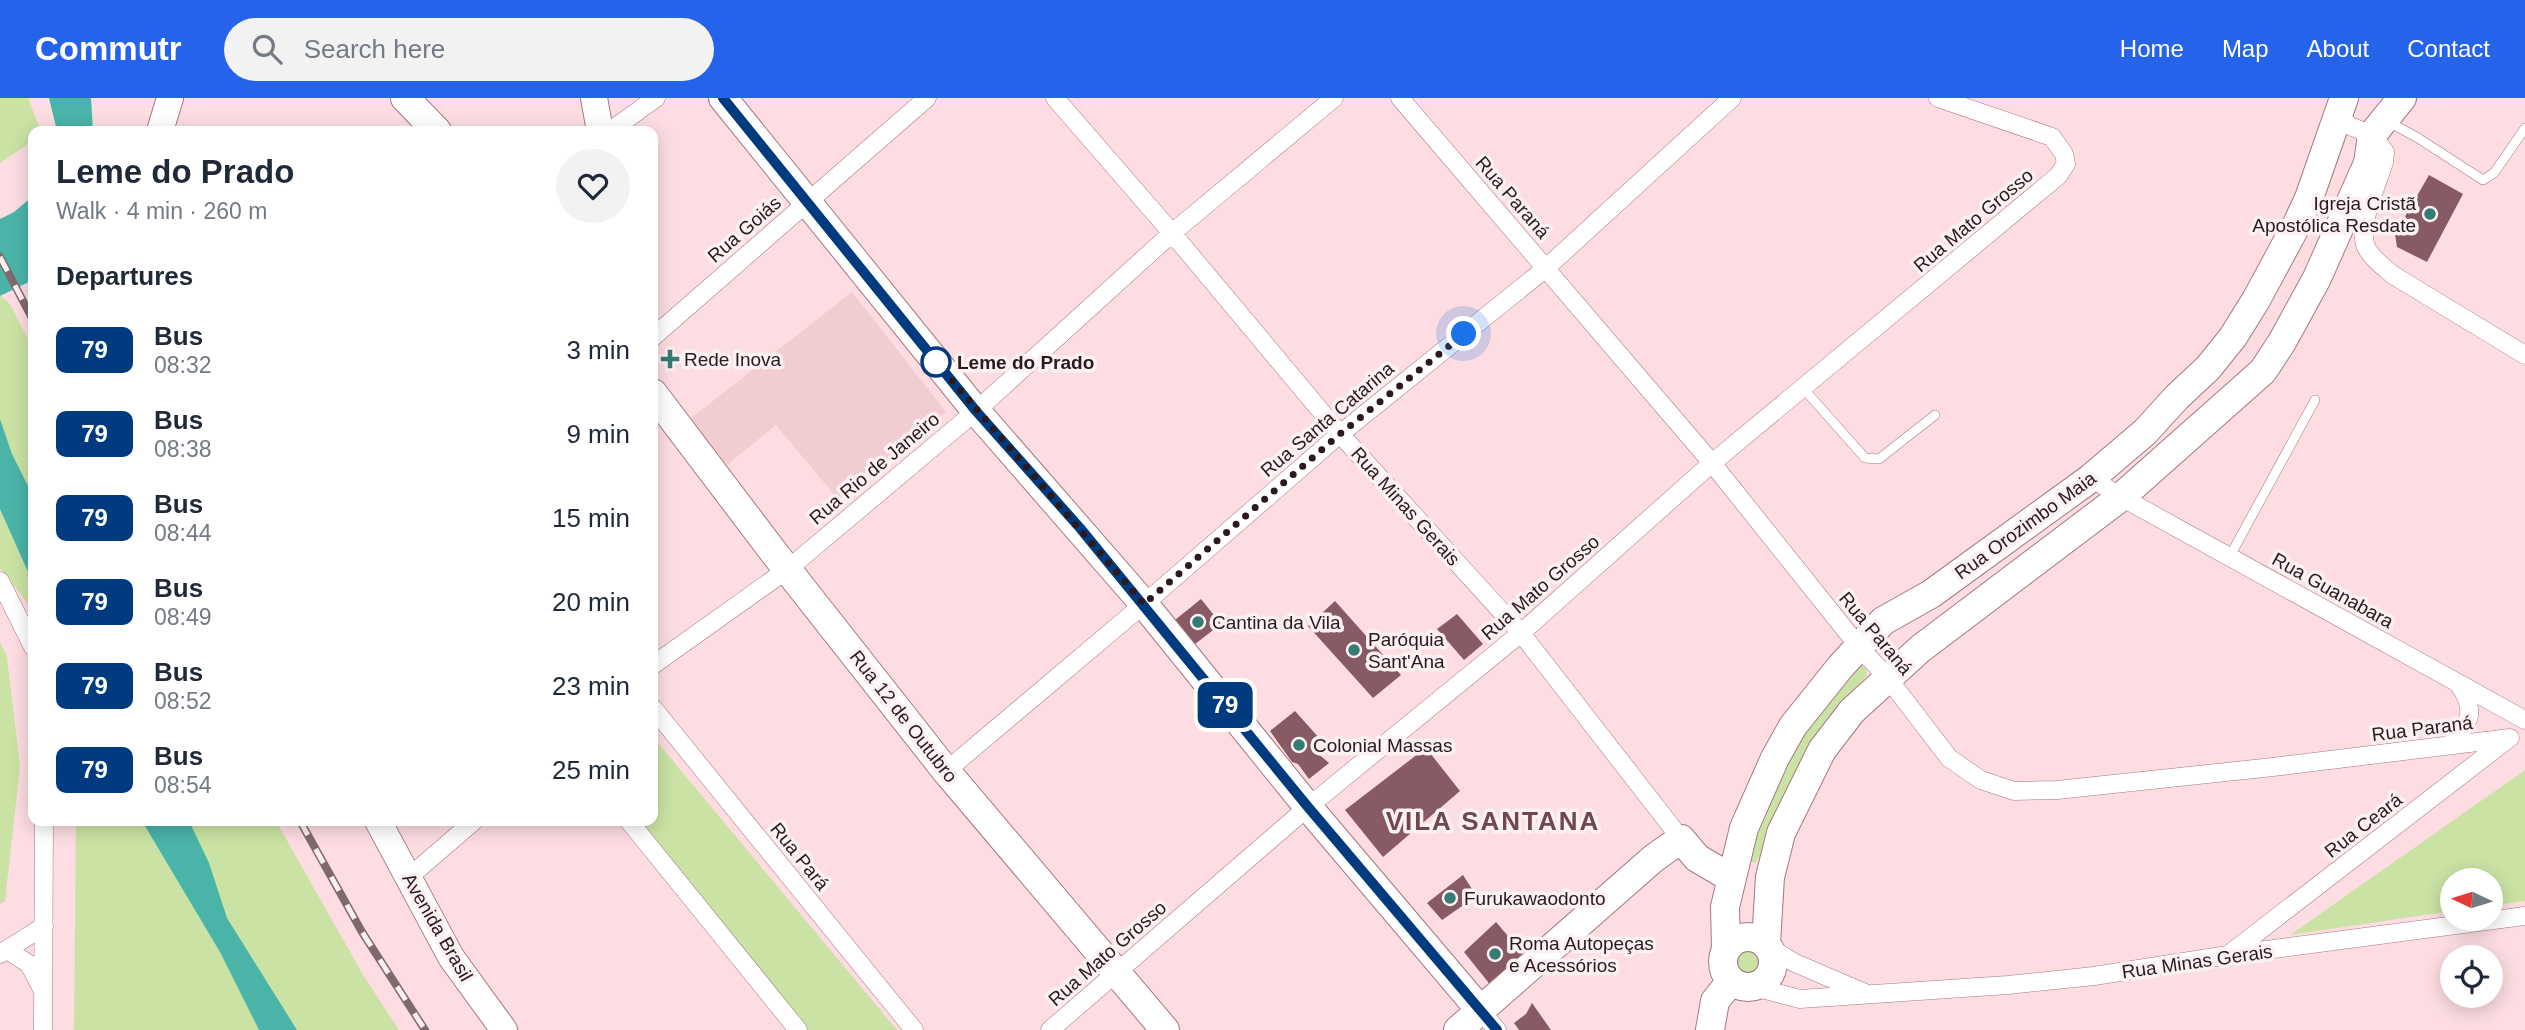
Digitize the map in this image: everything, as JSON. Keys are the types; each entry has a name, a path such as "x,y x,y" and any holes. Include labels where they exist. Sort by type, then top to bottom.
{"main road":[{"path":"162,126 170,98"},
{"path":"405,98 432,126"},
{"path":"594,98 599,126"},
{"path":"723,98 976,411 1144,604 1308,807 1489,1021"},
{"path":"2378,128 2402,98"},
{"name":"Rua Orozimbo Maia","path":"1726,949 1725,906 1744,828 1775,758 1793,726 1883,621 1931,594 2091,478 2145,432 2208,368 2233,337 2256,300 2301,215 2340,106"},
{"name":"Rua Orozimbo Maia","path":"1768,946 1770,877 1781,833 1822,750 1852,711 1887,677 1952,624 2121,496 2263,371 2317,278 2368,163 2378,128"},
{"name":"Rua 12 de Outubro","path":"658,400 946,771 1165,1030"},
{"name":"Avenida Brasil","path":"381,826 451,957 504,1030"},
{"path":"1458,1030 1489,1021 1654,858 1681,839"},
{"name":"Rua Minas Gerais","path":"1681,839 1697,858 1731,878"},
{"path":"1731,878 1770,877"},
{"path":"1710,1030 1715,1001 1742,984 1768,979 1772,972 1774,964 1768,946 1757,937 1740,937 1726,949 1723,966 1742,984"}],"street":[{"path":"617,126 656,98"},
{"name":"Rua Goiás","path":"658,333 927,98"},
{"name":"Rua Minas Gerais","path":"1055,98 1340,434 1521,633 1681,839"},
{"name":"Rua Rio de Janeiro","path":"658,661 788,569 976,411 1172,233 1334,98"},
{"name":"Rua Paraná","path":"1400,98 1712,463 1859,647 1887,677 1949,758 1981,780 2014,791 2057,790 2273,767 2517,734"},
{"name":"Rua Santa Catarina","path":"946,771 1340,434 1546,268 1732,98"},
{"name":"Rua Mato Grosso","path":"1050,1030 1308,807 1521,633 1712,463 2059,176 2066,164 2064,154 2052,137 1938,98"},
{"path":"2340,106 2350,126 2378,128 2385,152 2365,222 2366,247 2376,261 2393,275 2525,355"},
{"name":"Rua Guanabara","path":"2091,478 2525,720"},
{"path":"0,581 28,637"},
{"path":"2449,745 2467,727 2469,714 2469,698 2458,683"},
{"name":"Rua Pará","path":"658,714 914,1030"},
{"name":"Rua Ceará","path":"2228,955 2517,734"},
{"path":"43,1030 44,826"},
{"path":"409,877 468,826"},
{"path":"633,826 798,1030"},
{"name":"Rua Minas Gerais","path":"1742,984 1800,999 2094,976 2228,955 2525,916"},
{"path":"3,952 44,926"},
{"name":"Rua Minas Gerais","path":"1768,946 1795,963 1868,995"},
{"path":"3,952 29,964 43,991"}],"lane":[{"path":"2378,128 2418,138 2483,180 2494,173 2525,128"},
{"path":"1803,388 1865,458 1879,460 1935,415"},
{"path":"2230,556 2315,400"}],"path":[{"path":"0,257 28,305"}],"shaded area":[{"path":"852,292 946,412 837,498 776,425 727,465 690,419"}],"green space":[{"path":"0,98 28,98 39,126 28,126 28,144 0,163"},
{"path":"0,295 10,304 28,340 28,604 0,568"},
{"path":"0,642 7,657 20,766 5,901 0,904"},
{"path":"1860,664 1866,668 1867,675 1812,739 1777,818 1762,860 1758,857 1755,864 1747,858 1777,776 1803,729"},
{"path":"658,743 897,1030 801,1030 638,826 658,826"},
{"path":"2525,770 2525,901 2503,904 2503,868 2440,868 2440,913 2290,935"},
{"path":"76,826 279,826 363,975 399,1030 74,1030"},
{"path":"1749,945 1761,950 1766,962 1761,974 1749,979 1737,974 1732,962 1737,950"}],"water":[{"path":"49,98 91,98 93,126 56,126"},
{"path":"28,200 28,282 0,296 0,219"},
{"path":"0,419 12,454 28,486 28,572 0,509"},
{"path":"145,826 191,826 209,863 227,918 297,1030 259,1030 220,952"}],"building":[{"name":"Igreja Cristã Apostólica Resdate","path":"2429,175 2463,194 2427,262 2397,247 2395,234"},
{"name":"Cantina da Vila","path":"1201,599 1221,624 1195,644 1175,620"},
{"name":"Paróquia Sant'Ana","path":"1335,601 1401,675 1373,698 1308,626"},
{"path":"1457,614 1483,644 1464,660 1437,629"},
{"name":"Colonial Massas","path":"1295,711 1320,739 1315,751 1329,763 1309,779 1298,764 1292,762 1270,731"},
{"path":"1423,750 1430,753 1460,791 1383,857 1345,810"},
{"name":"Furukawaodonto","path":"1463,875 1472,889 1464,894 1468,902 1442,920 1427,903"},
{"name":"Roma Autopeças e Acessórios","path":"1496,922 1526,957 1492,987 1464,952"},
{"path":"1532,1003 1551,1030 1519,1030 1514,1023 1526,1014"}],"railway":[{"path":"0,257 28,310"},
{"path":"303,826 362,932 425,1030"}],"bus line":[{"name":"79","path":"723,98 976,411 1144,604 1308,807 1497,1030"}],"place":[{"name":"Igreja Cristã Apostólica Resdate","path":"2430,214"},
{"name":"Rede Inova","path":"670,359"},
{"name":"Leme do Prado","path":"936,362"},
{"name":"Cantina da Vila","path":"1198,622"},
{"name":"Paróquia Sant'Ana","path":"1354,650"},
{"name":"Colonial Massas","path":"1299,745"},
{"name":"Furukawaodonto","path":"1450,898"},
{"name":"Roma Autopeças e Acessórios","path":"1495,954"}],"district":[{"name":"VILA SANTANA","path":"1493,821"}],"route":[{"path":"936,362 1144,604 1340,434 1464,334"}]}
